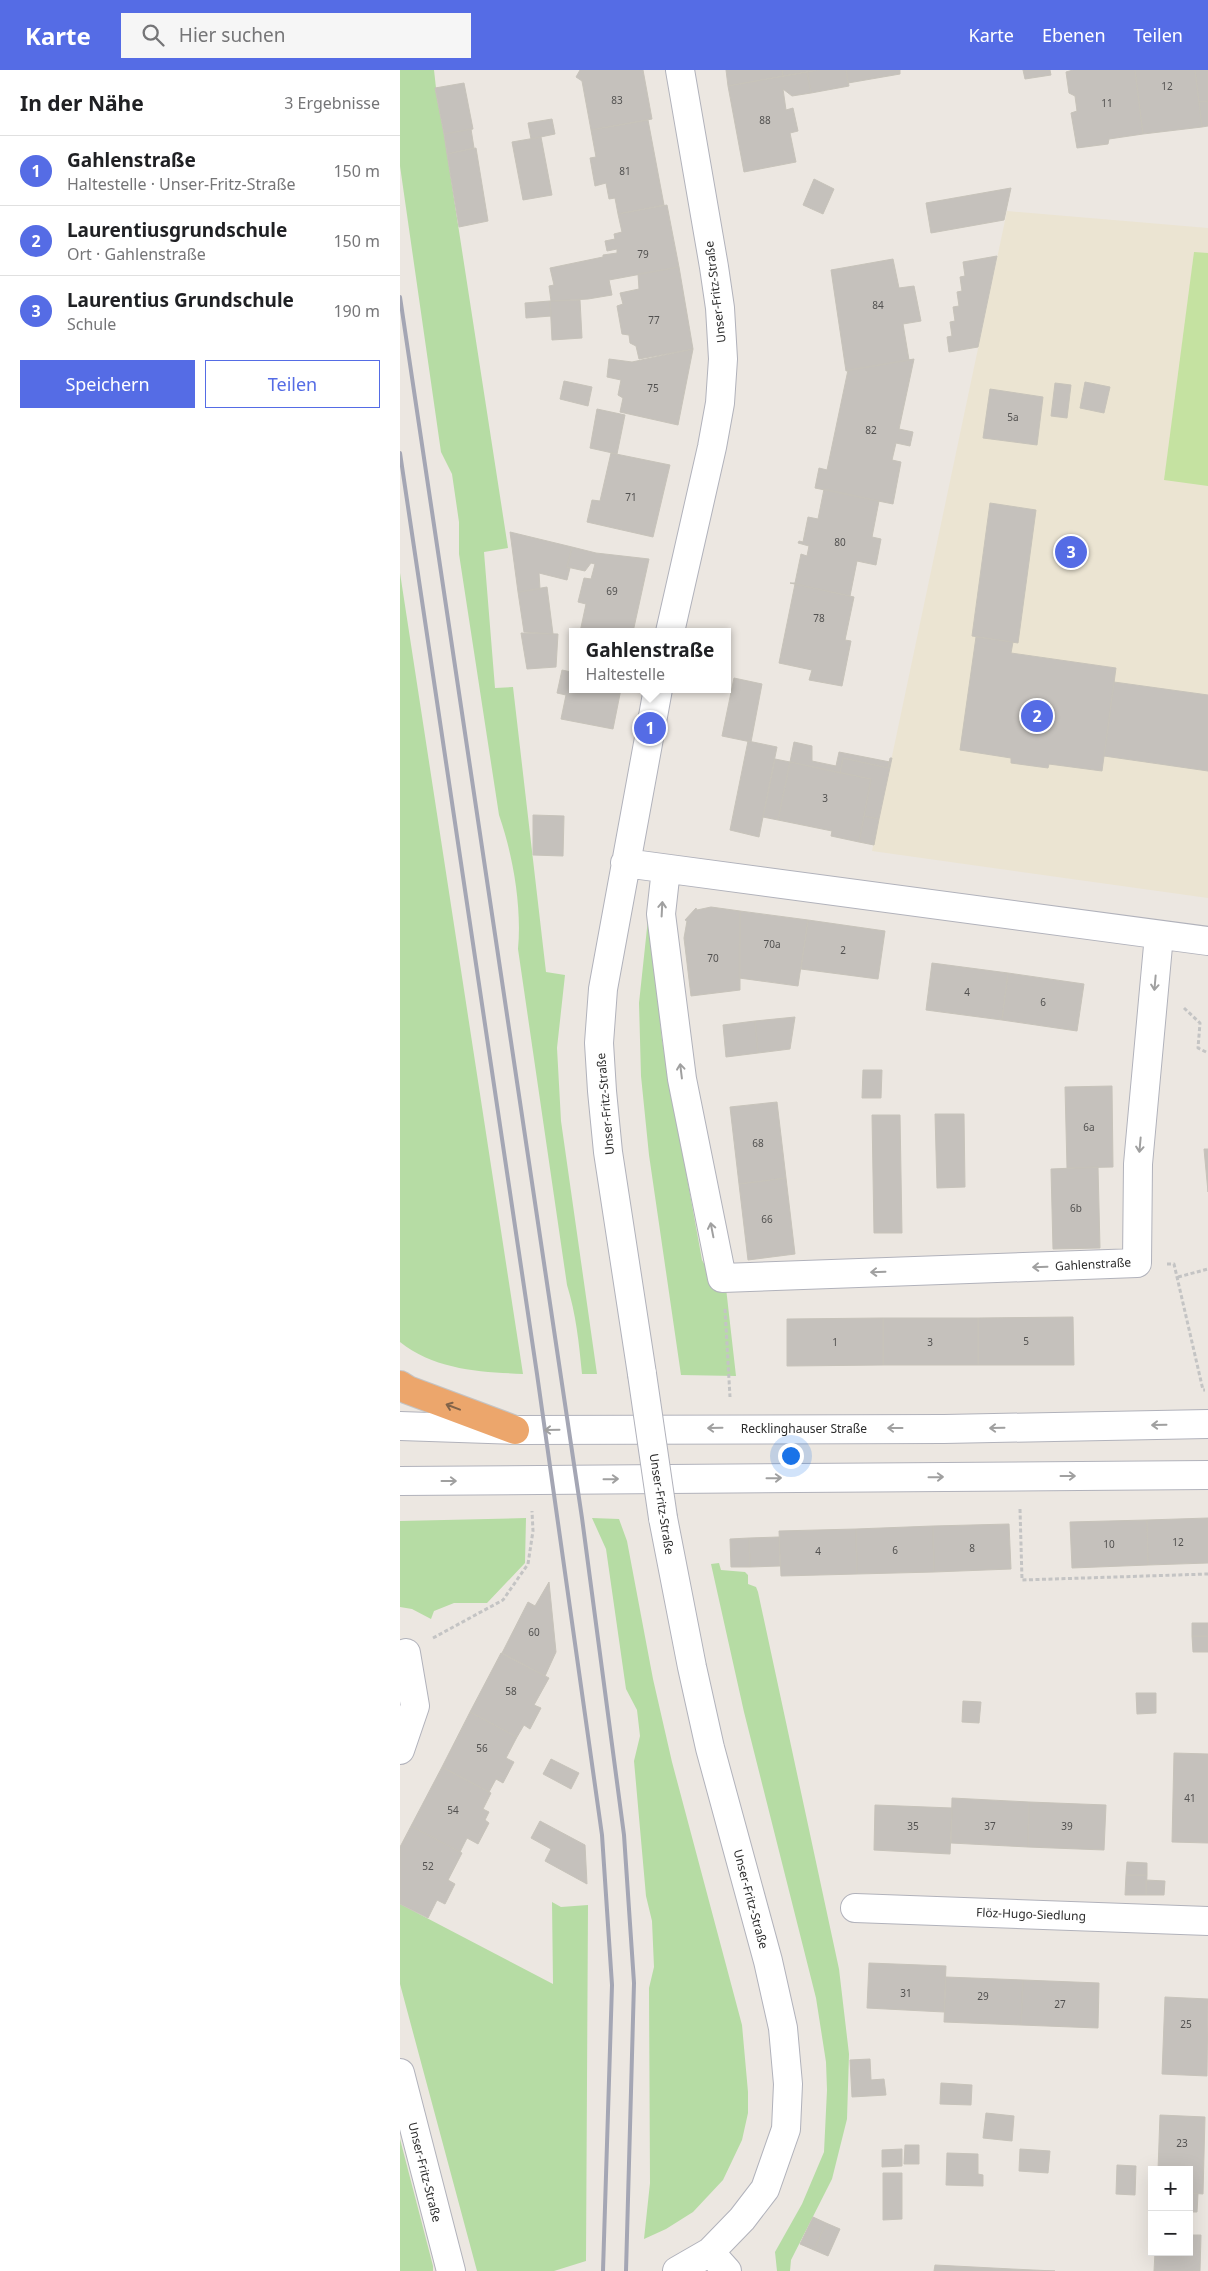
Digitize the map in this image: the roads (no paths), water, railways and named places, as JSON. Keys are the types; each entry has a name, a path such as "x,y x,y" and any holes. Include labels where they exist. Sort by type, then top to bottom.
{"highway":[{"path":"400,1385 408,1390 515,1430"}],"street":[{"name":"Unser-Fritz-Straße","path":"671,628 712,447 720,403 723,359 716,284 680,70"},
{"name":"Unser-Fritz-Straße","path":"657,693 603,989 599,1043 602,1091 608,1152 663,1518 710,1748 768,1960 783,2028 788,2084 786,2129 765,2189 742,2219 718,2261 676,2271"},
{"path":"625,863 1208,941"},
{"name":"Gahlenstraße","path":"666,869 661,914 682,1079 722,1278 1137,1263 1138,1164 1159,934"},
{"name":"Recklinghauser Straße","path":"400,1426 515,1430 944,1428 1208,1424"},
{"path":"400,1481 1208,1475"},
{"path":"400,1750 415,1706 406,1653"},
{"name":"Flöz-Hugo-Siedlung","path":"855,1908 1208,1921"},
{"name":"Unser-Fritz-Straße","path":"400,2073 451,2271"}],"railway":[{"path":"400,297 582,1518 624,1835 634,1983 626,2271"},
{"path":"400,453 537,1374 602,1835 612,1985 603,2271"}],"place":[{"name":"Laurentius Grundschule","path":"1071,552"},
{"name":"Laurentiusgrundschule","path":"1037,716"},
{"name":"Gahlenstraße","path":"650,728"}]}
